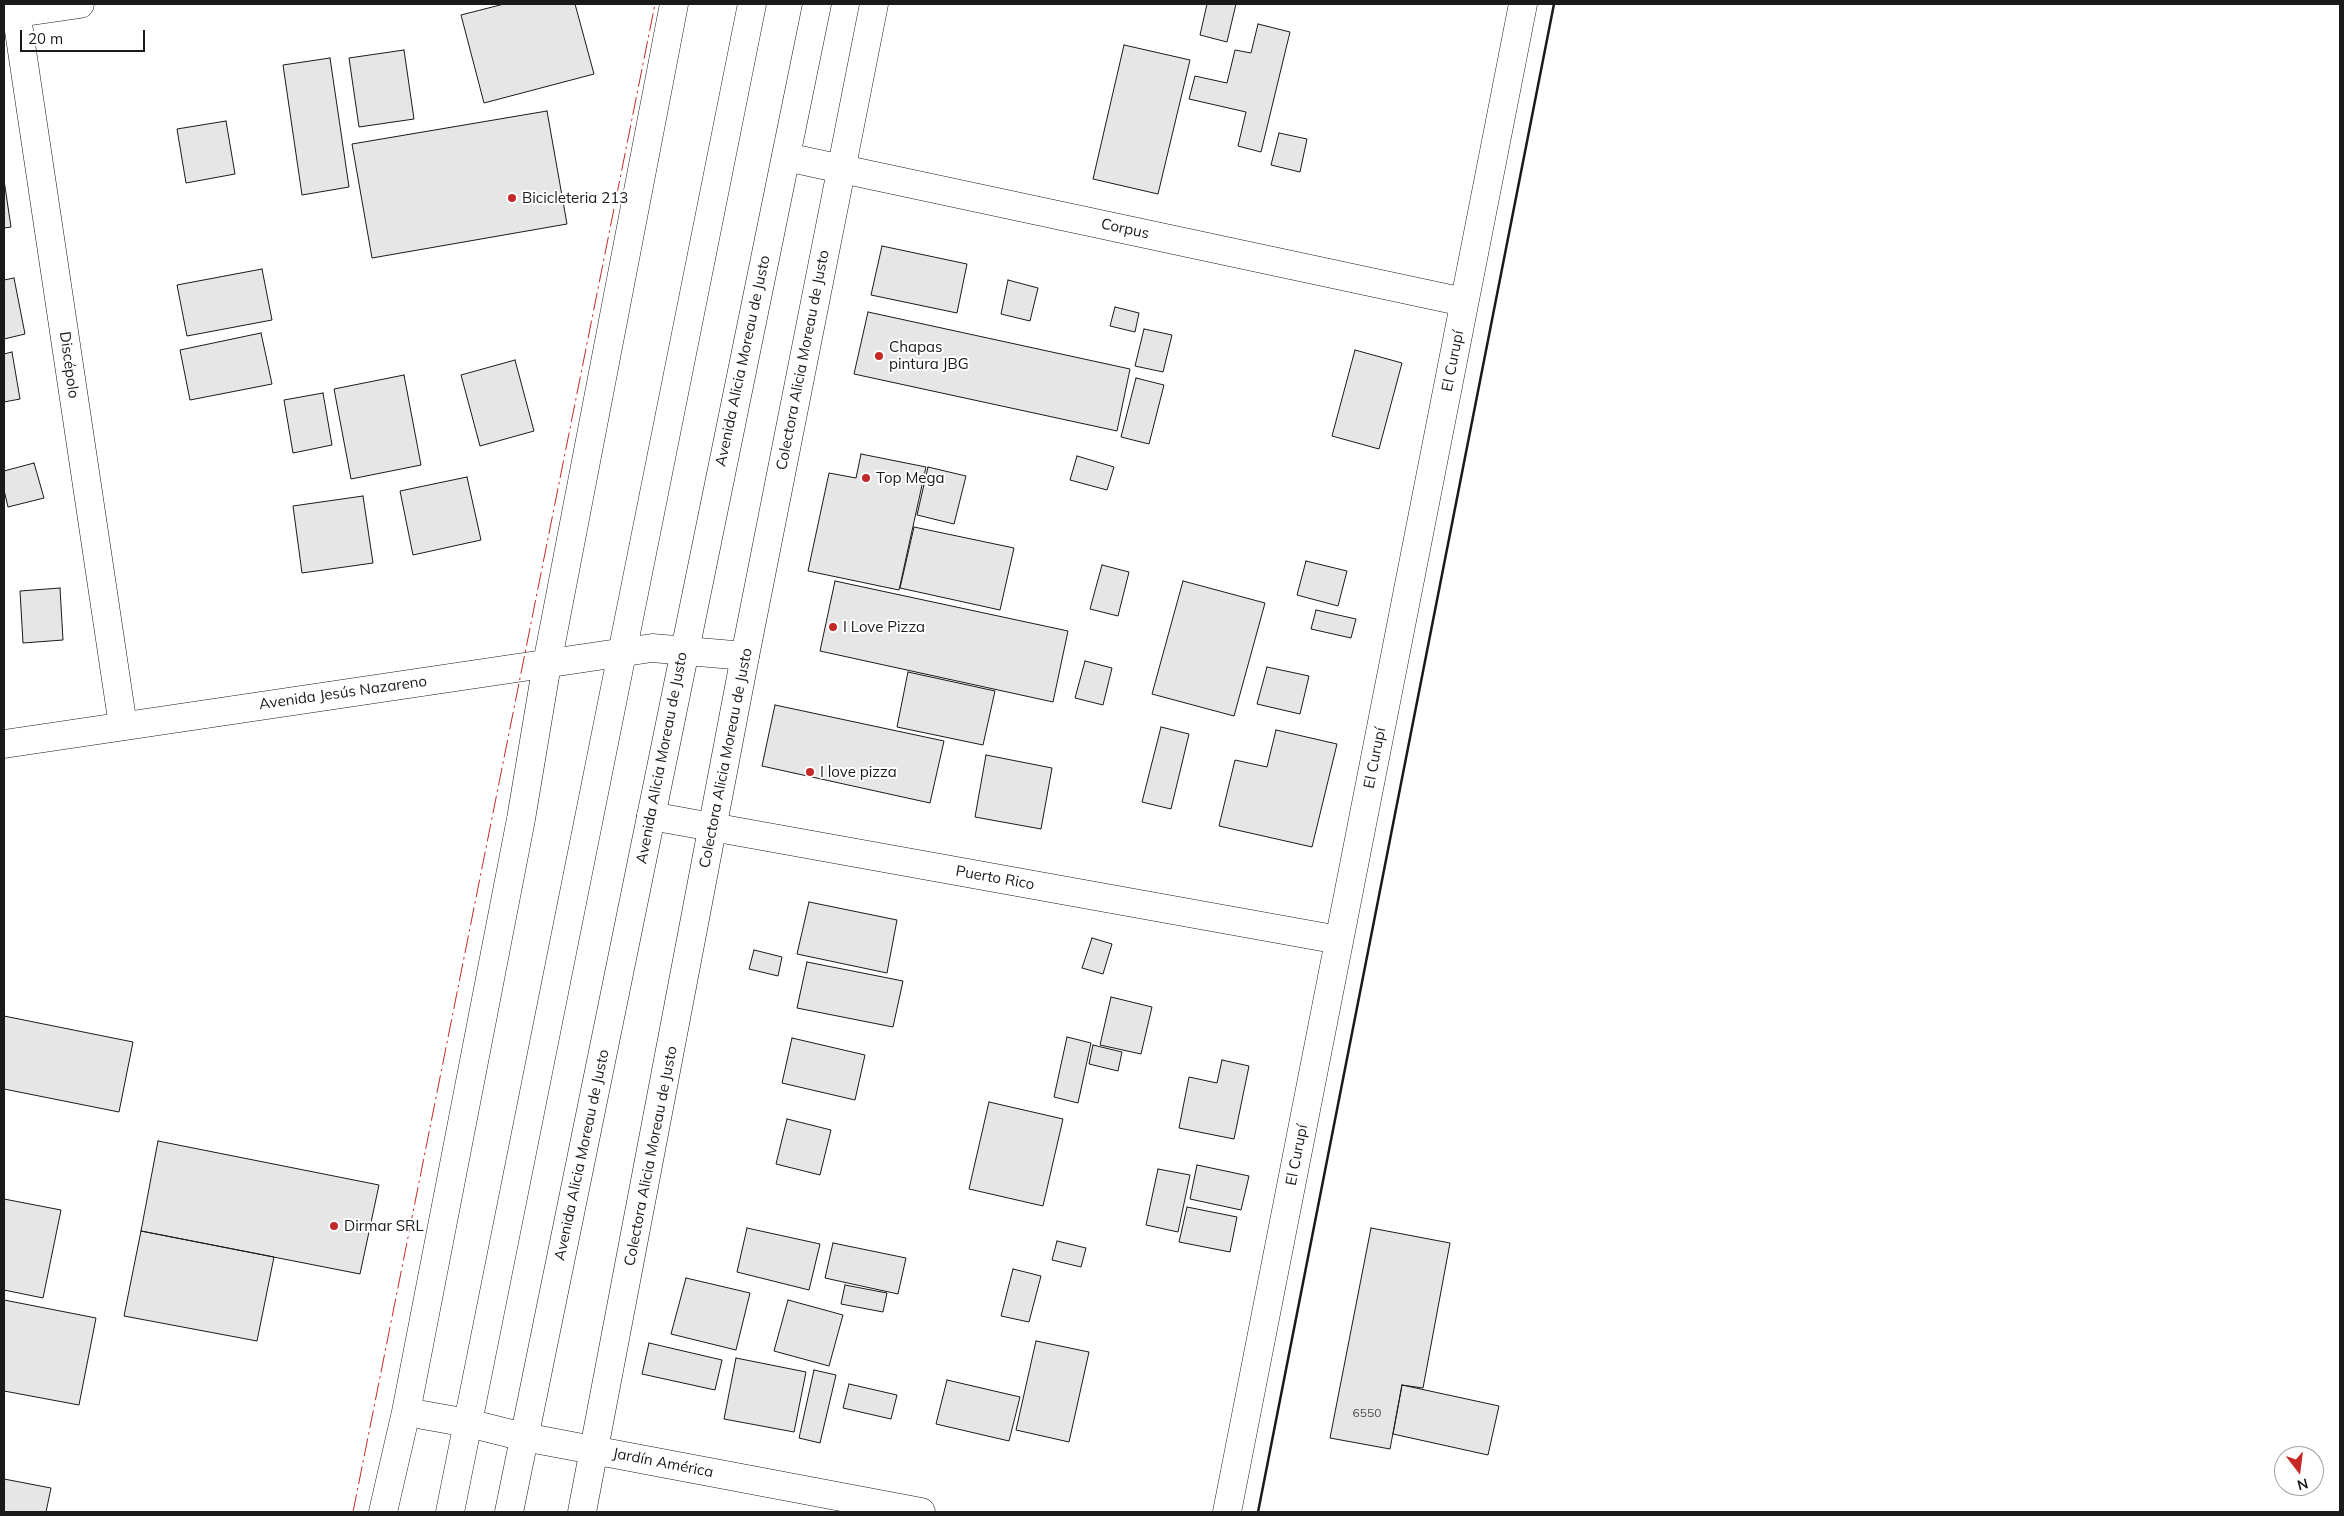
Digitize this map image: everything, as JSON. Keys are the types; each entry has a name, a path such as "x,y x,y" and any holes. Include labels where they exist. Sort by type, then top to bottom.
{"street":[{"path":"12,11 80,4"},
{"path":"383,1512 406,1412 521,819 547,664 674,4"},
{"path":"450,1512 752,4"},
{"name":"Avenida Alicia Moreau de Justo","path":"509,1512 817,4"},
{"name":"Colectora Alicia Moreau de Justo","path":"582,1512 714,827 745,656 840,168 874,4"},
{"name":"El Curupí","path":"1227,1512 1523,4"},
{"name":"Discépolo","path":"12,11 123,726"},
{"name":"Corpus","path":"786,157 1464,302"},
{"name":"Avenida Jesús Nazareno","path":"4,744 652,648 745,656"},
{"name":"Puerto Rico","path":"651,816 1339,940"},
{"name":"Jardín América","path":"406,1412 468,1423 524,1437 921,1512"}],"building":[{"path":"504,4 575,4 594,74 484,103 461,15"},
{"path":"1207,4 1236,4 1227,42 1200,35"},
{"path":"1258,24 1290,32 1261,152 1238,146 1246,112 1189,99 1195,76 1227,83 1235,50 1251,53"},
{"path":"1124,45 1190,60 1158,194 1093,179"},
{"path":"404,50 414,119 359,127 349,58"},
{"path":"330,58 349,187 302,195 283,65"},
{"path":"547,111 567,224 372,258 352,144"},
{"path":"226,121 235,174 186,183 177,129"},
{"path":"1279,133 1307,139 1300,172 1271,165"},
{"path":"4,180 11,227 4,228"},
{"path":"882,246 967,264 957,313 871,295"},
{"path":"262,269 272,320 187,336 177,285"},
{"path":"14,278 25,334 4,339 4,280"},
{"path":"1008,280 1038,288 1030,321 1001,314"},
{"path":"1115,307 1139,313 1135,332 1110,326"},
{"path":"868,312 1130,369 1117,431 854,374"},
{"path":"1144,329 1172,335 1163,372 1135,366"},
{"path":"261,333 272,384 190,400 180,350"},
{"path":"1355,350 1402,363 1379,449 1332,436"},
{"path":"12,352 20,399 4,402 4,354"},
{"path":"515,360 534,431 480,446 461,375"},
{"path":"404,375 421,465 351,479 334,389"},
{"path":"1136,378 1164,385 1149,444 1121,437"},
{"path":"323,393 332,445 293,453 284,400"},
{"path":"861,454 926,467 899,590 808,571 829,473 856,478"},
{"path":"1077,456 1114,467 1107,490 1070,480"},
{"path":"34,463 44,498 8,507 4,490 4,471"},
{"path":"928,467 966,476 954,524 917,515"},
{"path":"467,477 481,540 413,555 400,491"},
{"path":"363,496 373,563 302,573 293,506"},
{"path":"914,527 1014,548 1000,610 900,588"},
{"path":"1306,561 1347,571 1338,606 1297,595"},
{"path":"1102,565 1129,572 1118,616 1090,609"},
{"path":"835,581 1068,631 1053,702 820,651"},
{"path":"1183,581 1265,603 1234,716 1152,694"},
{"path":"60,588 63,640 23,643 20,591"},
{"path":"1316,610 1356,619 1351,638 1311,629"},
{"path":"1085,661 1112,668 1103,705 1075,698"},
{"path":"1267,667 1309,676 1300,714 1257,704"},
{"path":"908,672 995,691 983,745 897,727"},
{"path":"775,705 944,741 930,803 762,766"},
{"path":"1161,727 1189,734 1171,809 1142,802"},
{"path":"1276,730 1337,744 1312,847 1219,826 1235,760 1267,767"},
{"path":"986,755 1052,768 1041,829 975,817"},
{"path":"809,902 897,920 887,973 797,954"},
{"path":"1092,938 1112,944 1103,974 1082,968"},
{"path":"754,950 782,957 778,976 749,969"},
{"path":"807,962 903,981 893,1027 797,1008"},
{"path":"1111,997 1152,1007 1141,1054 1100,1045"},
{"path":"4,1016 133,1042 119,1112 4,1089"},
{"path":"1067,1037 1091,1043 1078,1103 1054,1097"},
{"path":"792,1038 865,1055 855,1100 782,1083"},
{"path":"1093,1045 1122,1052 1118,1071 1089,1064"},
{"path":"1222,1060 1249,1066 1234,1139 1179,1128 1189,1077 1217,1083"},
{"path":"989,1102 1063,1119 1043,1206 969,1189"},
{"path":"787,1119 831,1130 820,1175 776,1164"},
{"path":"158,1141 379,1185 360,1274 141,1231"},
{"path":"1197,1165 1249,1176 1241,1210 1190,1199"},
{"path":"1158,1169 1190,1175 1178,1232 1146,1225"},
{"path":"4,1199 61,1210 43,1298 4,1290"},
{"path":"1187,1207 1237,1217 1230,1252 1179,1242"},
{"path":"747,1228 820,1244 809,1290 737,1272"},
{"path":"1371,1228 1450,1243 1423,1388 1402,1385 1390,1449 1330,1438"},
{"path":"141,1231 274,1257 257,1341 124,1316"},
{"path":"1057,1241 1086,1248 1081,1267 1052,1260"},
{"path":"833,1243 906,1258 898,1294 825,1278"},
{"path":"1013,1269 1041,1276 1029,1322 1001,1316"},
{"path":"686,1278 750,1293 736,1350 671,1334"},
{"path":"845,1285 887,1293 883,1312 841,1304"},
{"path":"4,1300 96,1318 79,1405 4,1391"},
{"path":"788,1300 843,1315 829,1366 774,1351"},
{"path":"1036,1341 1089,1352 1069,1442 1016,1430"},
{"path":"649,1343 722,1360 715,1390 642,1374"},
{"path":"736,1358 806,1372 794,1432 724,1419"},
{"path":"814,1370 836,1375 820,1443 799,1438"},
{"path":"947,1380 1020,1397 1009,1441 936,1424"},
{"path":"849,1384 897,1395 891,1419 843,1408"},
{"path":"1402,1385 1499,1406 1488,1455 1393,1434"},
{"path":"4,1479 51,1488 46,1512 4,1512"}],"wall":[{"path":"1258,1512 1554,4"}],"power":[{"path":"353,1512 655,4"}],"place":[{"name":"Bicicleteria 213","path":"512,198"},
{"name":"Chapas pintura JBG","path":"879,356"},
{"name":"Top Mega","path":"866,478"},
{"name":"I Love Pizza","path":"833,627"},
{"name":"I love pizza","path":"810,772"},
{"name":"Dirmar SRL","path":"334,1226"}]}
